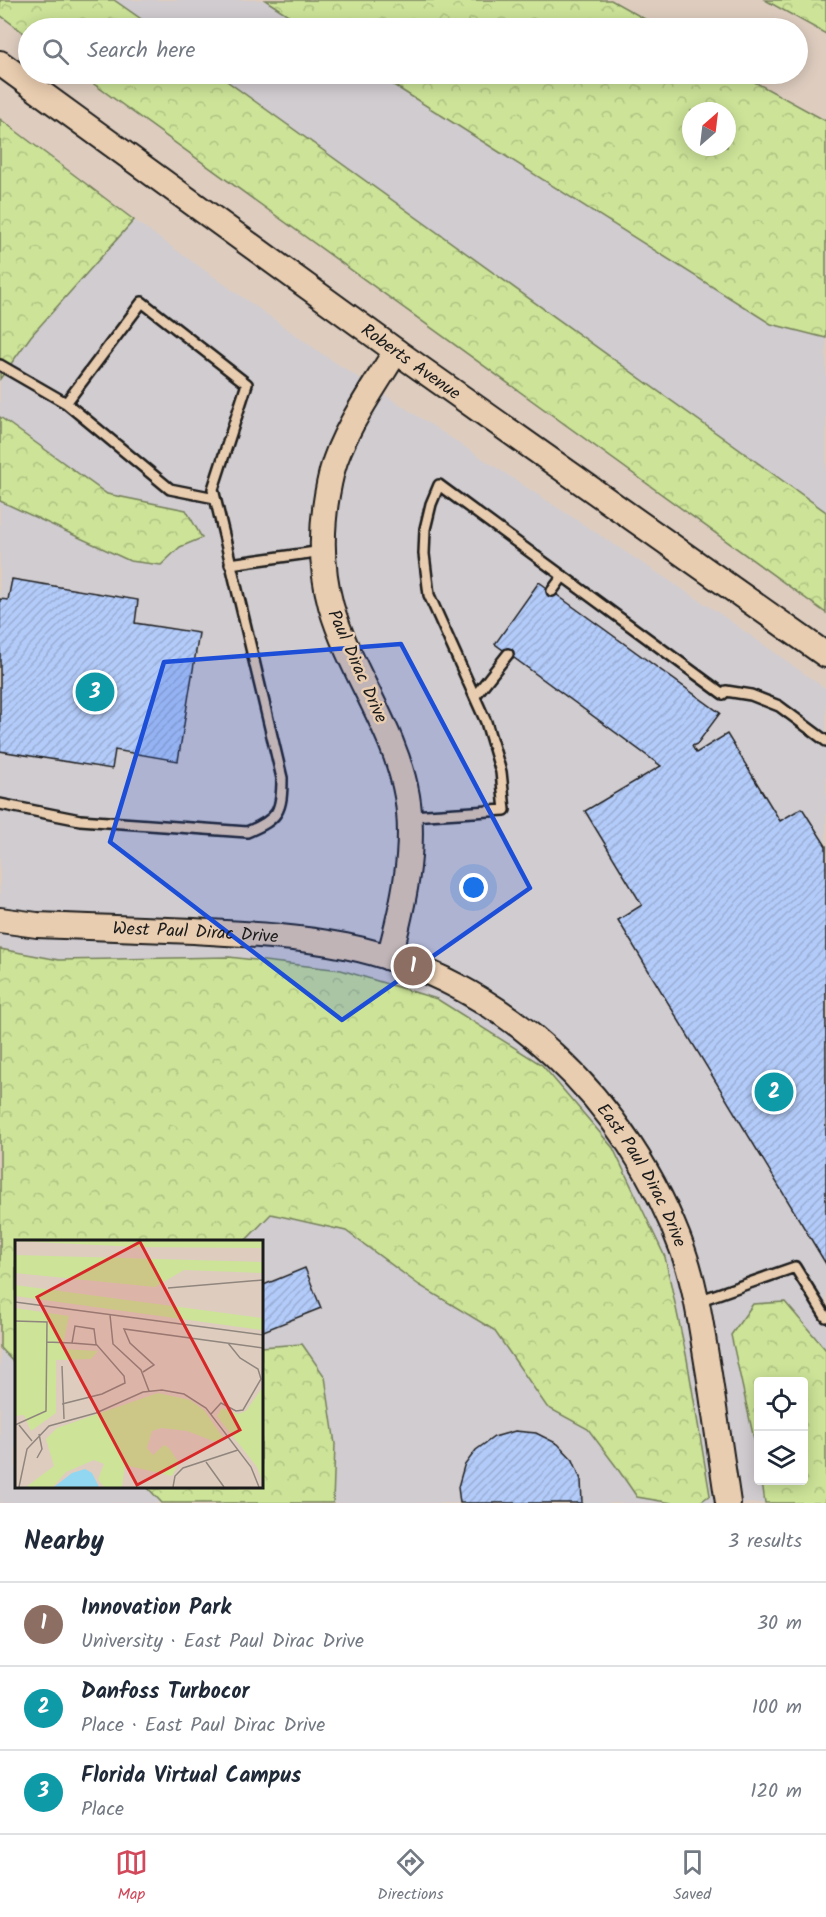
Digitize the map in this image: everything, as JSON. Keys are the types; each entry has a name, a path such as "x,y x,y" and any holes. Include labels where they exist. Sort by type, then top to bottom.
{"street":[{"name":"Roberts Avenue","path":"0,63 18,76"},
{"name":"Roberts Avenue","path":"29,84 396,351 826,656"},
{"name":"Paul Dirac Drive","path":"388,958 400,917 408,865 407,796 399,762 332,609 325,581 322,551 325,507 333,469 344,440 396,351"},
{"name":"West Paul Dirac Drive","path":"0,920 297,938 347,946 388,958"},
{"name":"East Paul Dirac Drive","path":"388,958 423,970 469,993 513,1020 565,1065 592,1093 624,1134 656,1188 682,1251 696,1302 728,1503"}],"lane":[{"path":"0,804 80,820 247,832 263,826 277,813 282,803 282,778 213,489 247,384 142,302 66,404"},
{"path":"0,365 66,404 170,489 215,498"},
{"path":"409,816 506,810 501,772 486,722 429,595 424,554 425,529 431,504 439,485 723,694 726,692 751,695 779,706 826,741"},
{"path":"230,564 322,551"},
{"path":"552,591 563,576"},
{"path":"475,696 508,654"},
{"path":"696,1302 795,1267 826,1317"}],"highlighted area":[{"path":"401,644 530,888 342,1020 110,842 164,662"}],"shaded area":[{"path":"114,0 265,0 293,18 140,18"},
{"path":"231,84 392,84 771,324 826,338 826,512"},
{"path":"134,220 321,353 719,613 826,689 826,1503 0,1503 0,363"}],"green space":[{"path":"0,0 114,0 140,18 18,18 18,28 0,15"},
{"path":"265,0 611,0 643,18 293,18"},
{"path":"765,0 826,0 826,34 808,24 808,18 797,18"},
{"path":"94,84 231,84 826,512 826,613"},
{"path":"392,84 758,84 826,121 826,338 771,324"},
{"path":"0,119 134,220 31,336 0,379"},
{"path":"0,417 107,494 186,510 202,538 180,547 161,565 130,561 0,501"},
{"path":"0,949 59,960 229,957 341,970 437,999 542,1065 613,1148 665,1257 687,1359 710,1495 699,1503 672,1503 637,1497 588,1429 547,1407 494,1330 419,1285 346,1231 271,1214 246,1240 15,1240 15,1364 0,1348"},
{"path":"785,1302 826,1350 826,1503 765,1503 763,1485 808,1485 808,1377 754,1377 754,1439 731,1335 753,1304"},
{"path":"302,1344 325,1377 335,1444 333,1503 162,1503 148,1488 262,1488 262,1347"}],"building":[{"path":"12,579 138,600 135,623 199,633 178,761 115,750 112,769 0,751 0,599 8,600"},
{"path":"539,582 720,713 697,744 692,746 696,753 727,734 780,821 802,808 826,846 826,1264 618,920 642,905 585,811 661,766 495,644"},
{"path":"305,1268 321,1308 262,1332 262,1286"},
{"path":"515,1431 536,1433 558,1444 573,1460 581,1480 582,1503 460,1503 458,1487 464,1466 476,1450 494,1437"}],"place":[{"name":"Florida Virtual Campus","path":"95,692"},
{"name":"Innovation Park","path":"413,966"},
{"name":"Danfoss Turbocor","path":"774,1092"}]}
